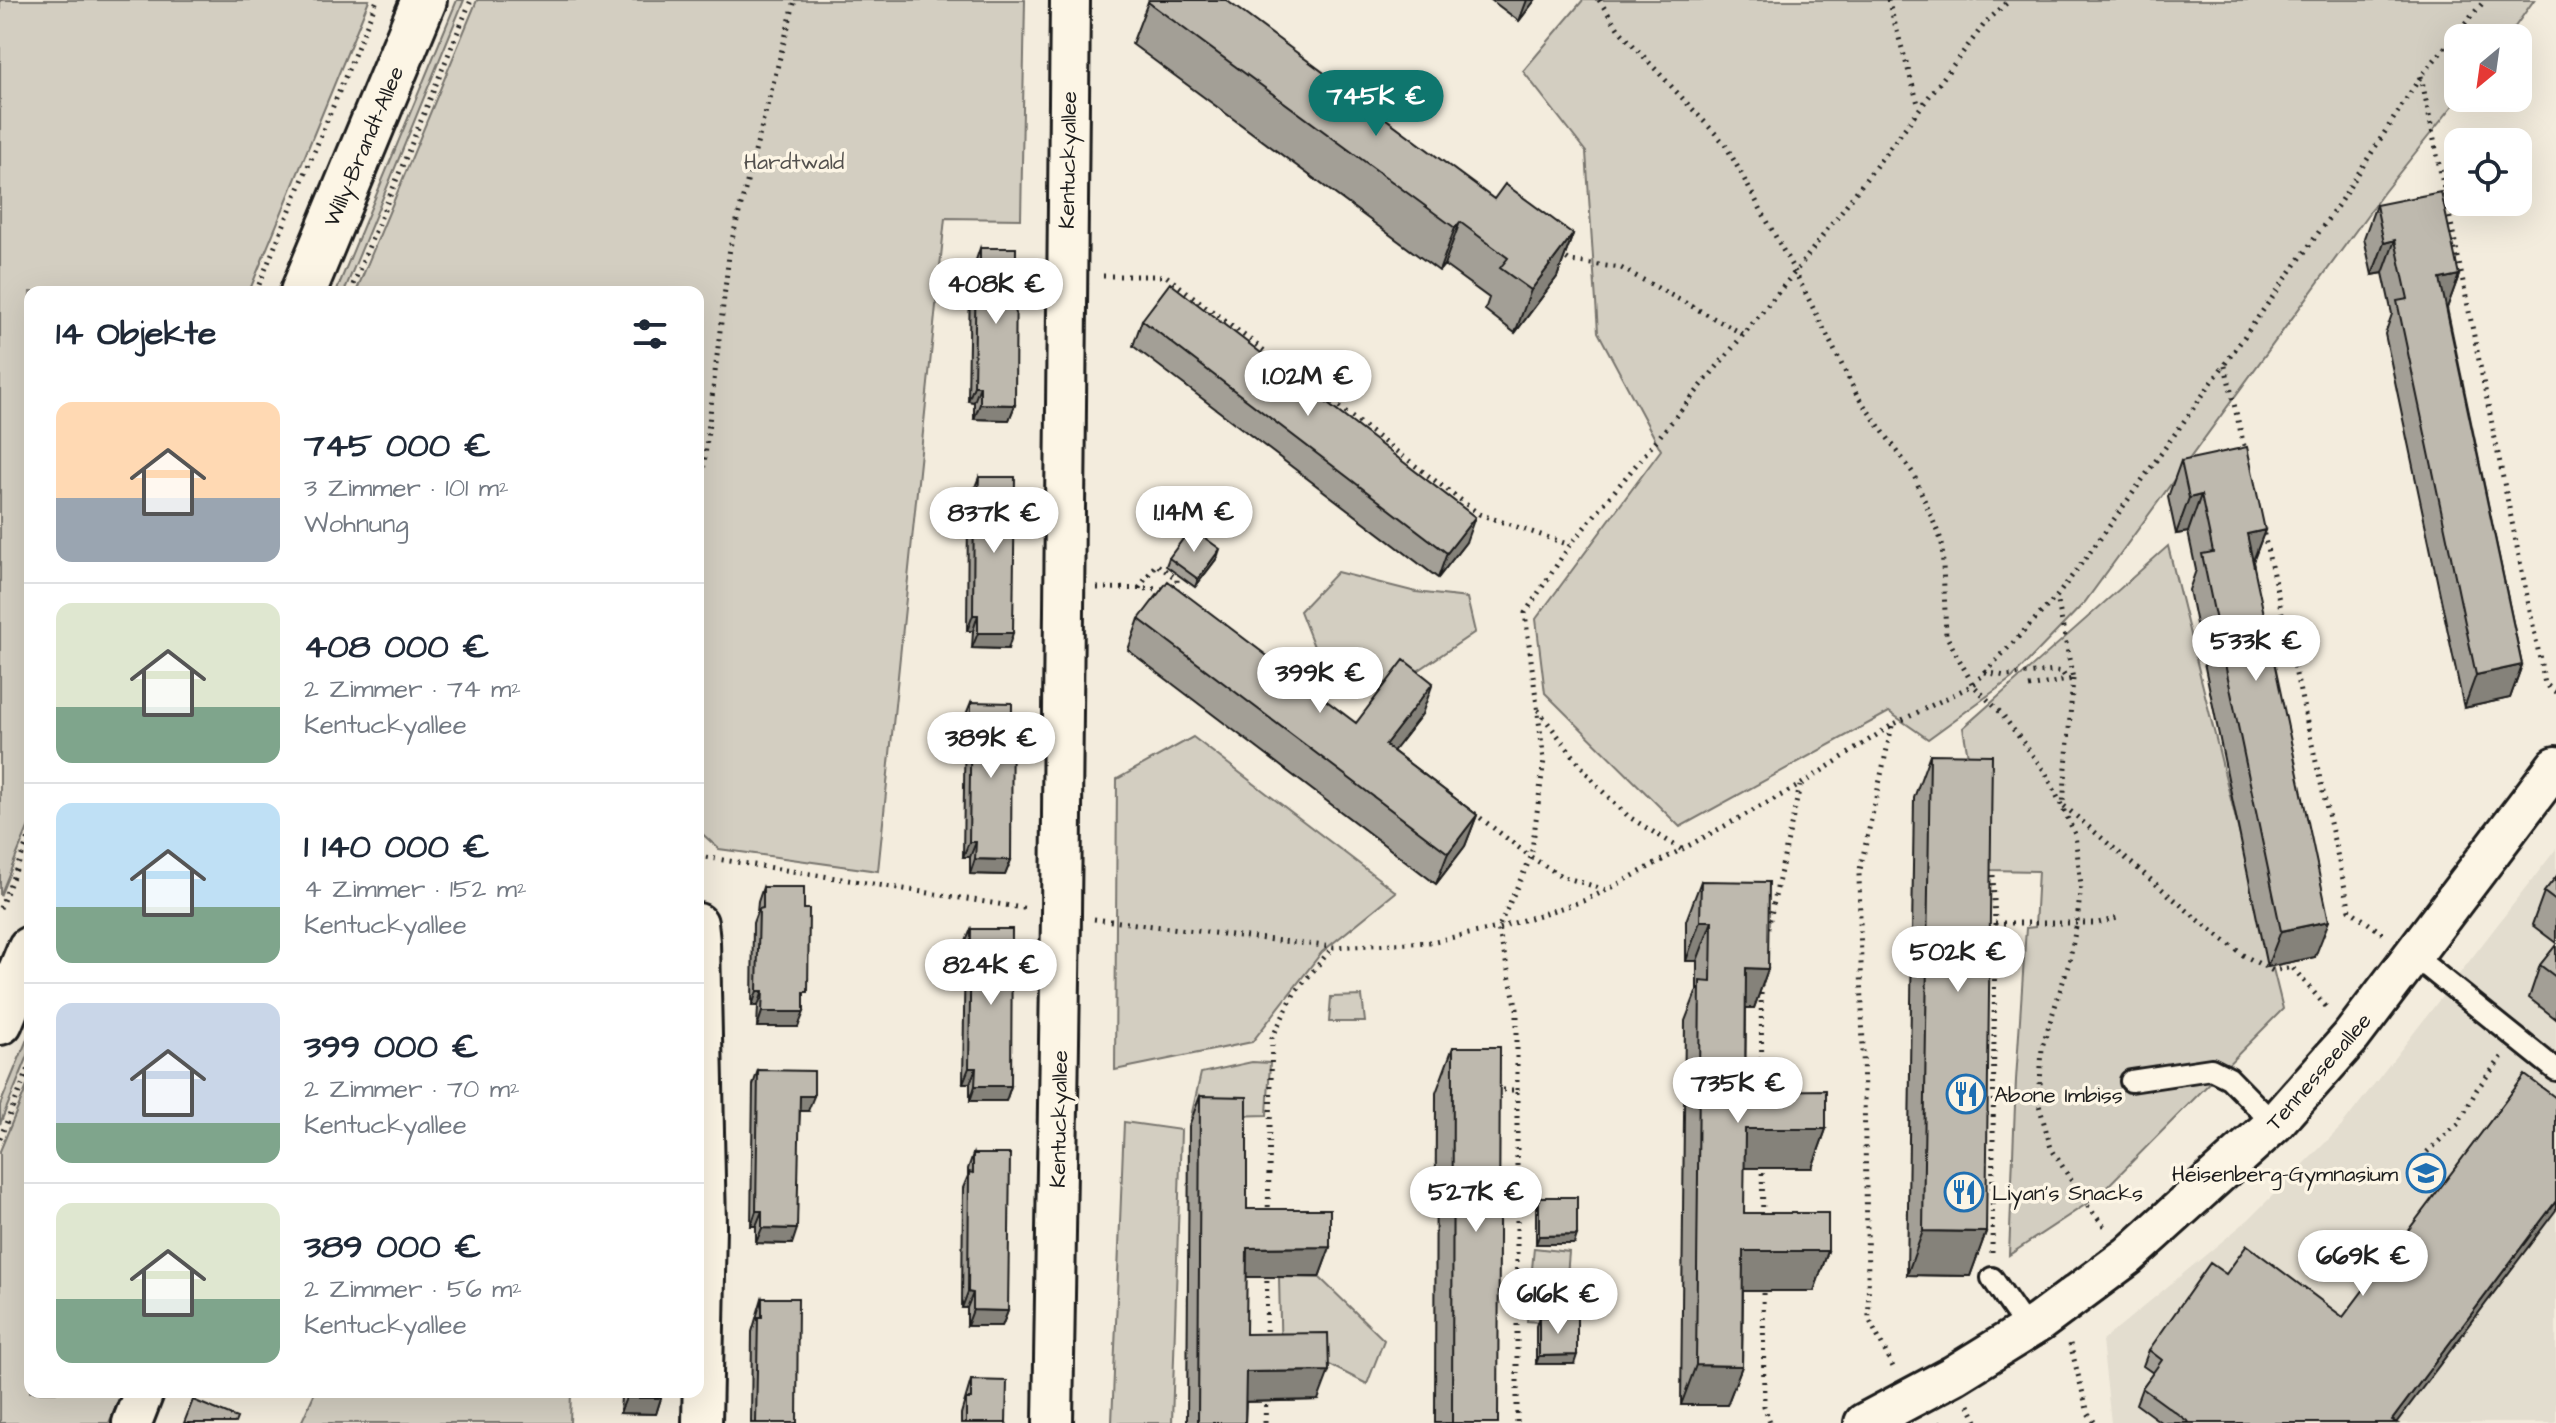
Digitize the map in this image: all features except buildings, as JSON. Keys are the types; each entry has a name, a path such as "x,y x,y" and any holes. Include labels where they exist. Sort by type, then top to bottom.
{"main road":[{"name":"Willy-Brandt-Allee","path":"305,286 424,0"},
{"path":"0,1022 24,964"}],"street":[{"name":"Kentuckyallee","path":"1053,1423 1070,0"},
{"name":"Tennesseeallee","path":"1864,1423 1910,1401 2028,1330 2060,1307 2128,1256 2274,1124 2351,1037 2556,766"},
{"path":"704,1131 704,1324"},
{"path":"132,1423 142,1398"},
{"path":"702,1423 703,1398"}],"lane":[{"path":"2414,956 2556,1070"},
{"path":"2131,1081 2211,1069 2229,1078 2274,1124"},
{"path":"1992,1278 2028,1330"}],"path":[{"path":"258,286 377,0"},
{"path":"352,286 471,0"},
{"path":"704,465 730,247 795,0"},
{"path":"1599,0 1619,30 1725,144 1795,272 1858,397 1913,473 1942,542 1946,635 1973,685 2001,713 2046,773 2063,805 2075,834 2081,885 2069,963 2042,1047 2039,1105 2051,1148 2086,1204 2128,1256"},
{"path":"1888,0 1919,108"},
{"path":"1517,1423 1517,1009 1498,928 1531,857 1544,760 1525,613 1570,545 1795,272 1986,22 2010,0"},
{"path":"704,857 1061,915 1333,947 1430,942 1498,928 1583,901 1607,890 1800,785 1892,725 1973,685 2057,596 2336,208 2421,76 2485,0"},
{"path":"2421,76 2545,684 2556,692"},
{"path":"1558,253 1570,261 1621,268 1743,335"},
{"path":"1066,277 1166,276 1479,514 1570,545"},
{"path":"2225,365 2247,459"},
{"path":"2261,521 2350,910 2414,956"},
{"path":"1063,588 1177,589 1177,579 1156,564 1139,588"},
{"path":"2057,596 2070,679 2063,805"},
{"path":"1985,672 2005,676 2056,671 2070,679"},
{"path":"2029,687 2070,679"},
{"path":"1538,709 1596,785 1629,817 1682,849"},
{"path":"1892,725 1859,874 1869,1319 1910,1401"},
{"path":"1767,931 1800,785"},
{"path":"2063,805 2137,870 2243,955 2273,971 2292,967 2351,1037"},
{"path":"1472,811 1561,876 1607,890"},
{"path":"0,908 24,850"},
{"path":"1992,1278 1993,875"},
{"path":"1995,923 2098,923 2122,917"},
{"path":"1268,1222 1272,1038 1294,994 1333,947"},
{"path":"1761,976 1762,1104"},
{"path":"2427,1152 2459,1123 2477,1089 2517,1039"},
{"path":"0,1138 24,1080"},
{"path":"1490,1090 1517,1090"},
{"path":"1762,1151 1763,1231"},
{"path":"1266,1346 1267,1268"},
{"path":"1763,1279 1764,1406 1770,1423"},
{"path":"2060,1307 2088,1413 2095,1423"},
{"path":"1265,1423 1266,1392"}],"shaded area":[{"name":"Heisenberg-Gymnasium","path":"2556,849 2556,1423 2111,1423 2102,1341 2249,1219 2341,1127"}],"green space":[{"path":"0,0 369,0 251,286 24,286 24,838 0,896"},
{"path":"457,0 464,0 346,286 338,286"},
{"name":"Hardtwald","path":"477,0 1025,0 1021,219 945,218 878,871 719,849 704,835 704,286 358,286"},
{"path":"1583,0 2534,0 2517,24 2444,24 2444,112 2448,112 2384,192 2085,602 2012,678 1928,739 1889,712 1680,827 1545,693 1536,619 1661,450 1598,332 1586,152 1523,71"},
{"path":"2168,546 2283,1009 2097,1197 2009,1255 2026,928 2035,927 2038,871 1988,870 1963,728"},
{"path":"1337,572 1416,592 1467,598 1475,632 1416,672 1362,695 1324,672 1300,611"},
{"path":"1193,737 1396,892 1322,952 1252,1042 1115,1070 1117,779"},
{"path":"1362,996 1365,1022 1329,1022 1331,997"},
{"path":"24,1047 24,1066 0,1124 0,1105"},
{"path":"1252,1062 1270,1063 1267,1115 1191,1117 1201,1073"},
{"path":"24,1093 24,1398 119,1398 109,1423 0,1423 0,1151"},
{"path":"1124,1122 1181,1130 1172,1423 1112,1423"},
{"path":"1534,1248 1569,1252 1563,1324 1527,1321"},
{"path":"1279,1277 1320,1278 1384,1340 1367,1384 1320,1360 1281,1363"},
{"path":"312,1398 571,1398 570,1423 301,1423"}],"place":[{"name":"Abone Imbiss","path":"1966,1094"},
{"name":"Heisenberg-Gymnasium","path":"2426,1173"},
{"name":"Liyan's Snacks","path":"1964,1192"}]}
